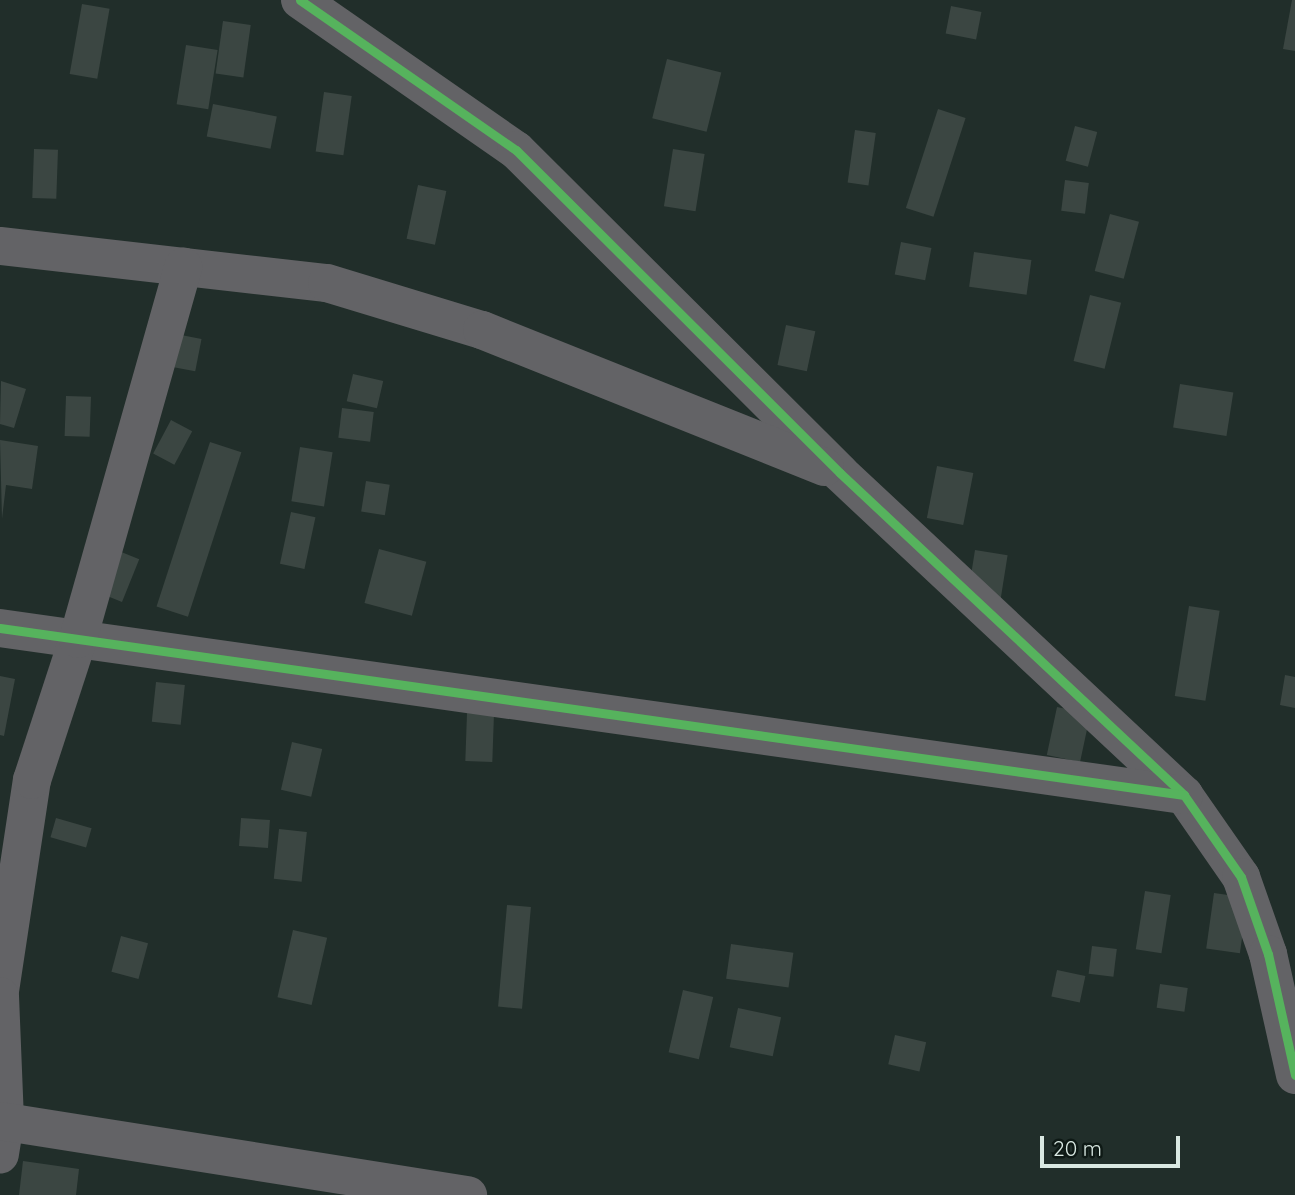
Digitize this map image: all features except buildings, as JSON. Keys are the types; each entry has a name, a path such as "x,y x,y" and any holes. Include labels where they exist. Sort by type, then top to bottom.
{"street":[{"path":"300,0 516,150 841,473 1184,795 1241,877 1268,954 1295,1074"},
{"path":"0,246 327,283 482,330 841,473"},
{"path":"183,267 78,639 32,780 0,993 2,1133 309,1183 468,1195"},
{"path":"0,628 1184,795"}],"cycle path":[{"path":"300,0 516,150 840,473 1184,795 1241,877 1268,954 1295,1075"},
{"path":"0,628 1184,795"}]}
